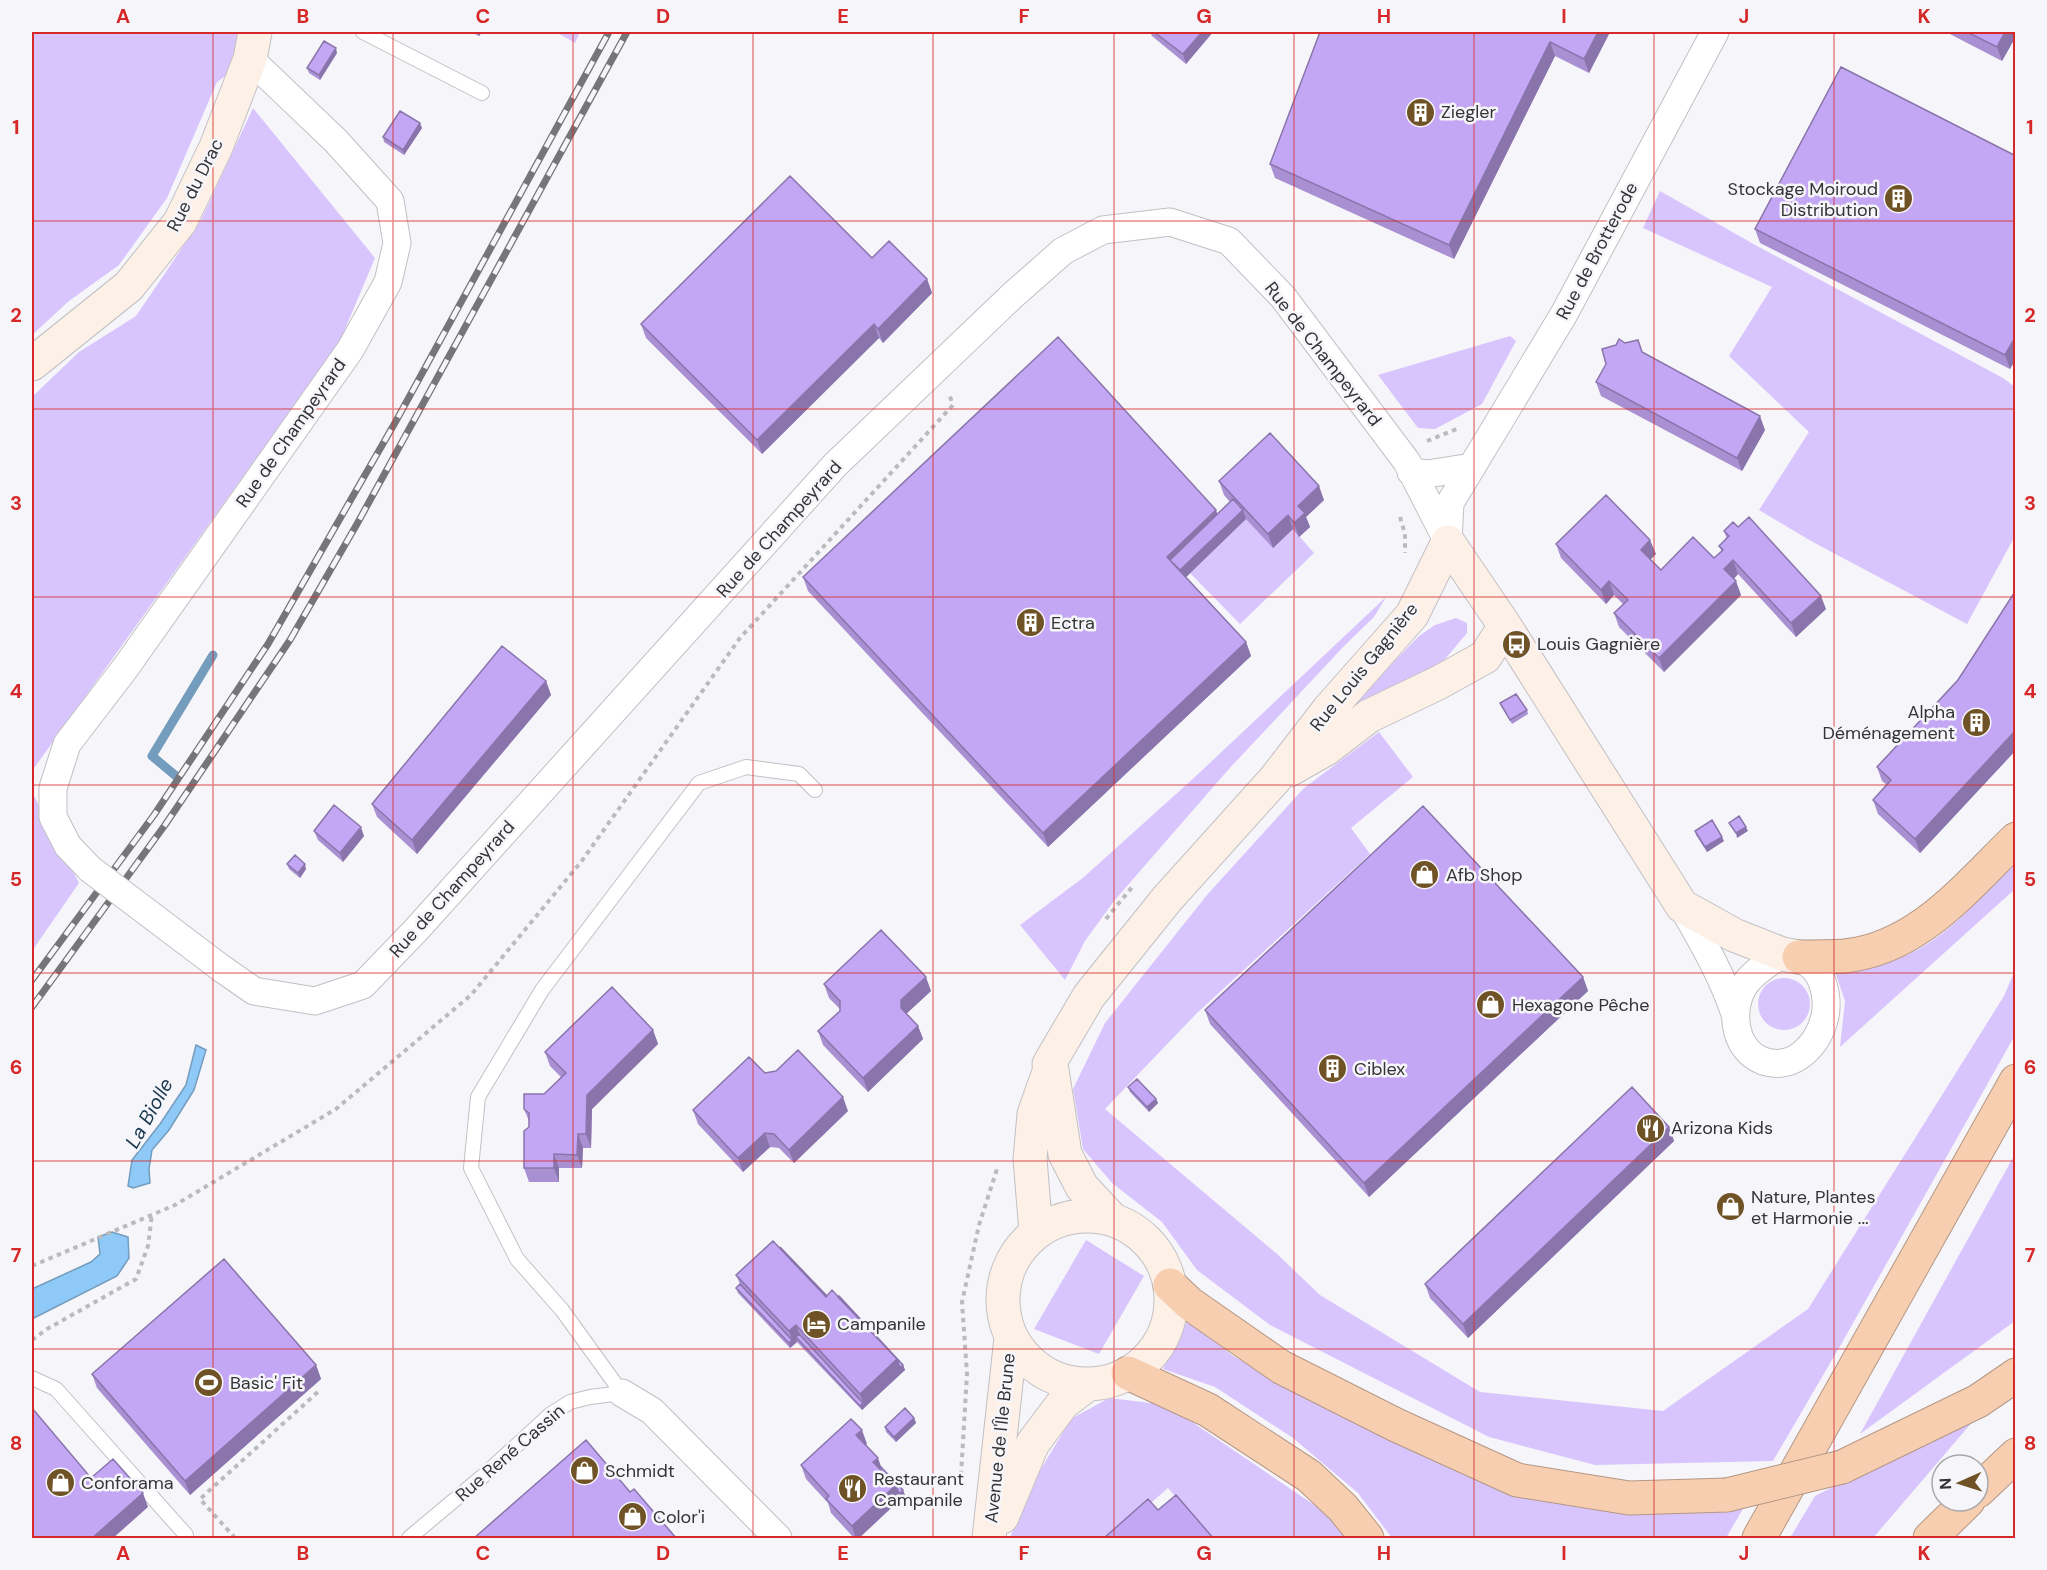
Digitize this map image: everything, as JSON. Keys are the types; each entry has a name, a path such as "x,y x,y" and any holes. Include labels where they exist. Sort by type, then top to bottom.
{"highway":[{"path":"1791,956 1846,956 1889,944 1915,931 1937,915 2016,838"},
{"path":"1759,1539 2016,1082"},
{"path":"1170,1286 1189,1303 1281,1367 1396,1425 1517,1480 1629,1498 1727,1495 1842,1467 1978,1401 2016,1375"},
{"path":"1128,1373 1208,1410 1309,1476 1343,1508 1367,1539"},
{"path":"1990,1480 2016,1455"},
{"path":"1930,1539 1956,1513"}],"street":[{"name":"Rue de Brotterode","path":"1448,543 1450,503 1564,314 1715,32"},
{"name":"Rue du Drac","path":"32,364 129,286 180,222 216,147 253,45"},
{"name":"Rue de Champeyrard","path":"253,45 390,201 397,243 388,282 350,350 133,657 67,744 53,788 53,817 68,846 90,869 254,991 315,1002 363,985 417,930 835,465 1013,295 1063,251 1103,230 1170,222 1229,241 1275,289 1407,462 1448,543"},
{"path":"1411,472 1427,474 1472,468"},
{"path":"1448,543 1505,626 1682,906 1713,959 1735,1014 1737,1031 1745,1046 1751,1053 1763,1060 1776,1063 1804,1054 1822,1029 1826,1009 1825,989 1816,971 1791,956 1734,935 1682,906"},
{"name":"Rue Louis Gagnière","path":"1036,1232 1030,1159 1035,1114 1051,1066 1049,1064 1061,1042 1089,996 1167,899 1275,779 1329,709 1412,615 1448,543"},
{"name":"Rue Louis Gagnière","path":"1275,779 1326,749 1369,716 1438,683 1485,657 1505,626"},
{"path":"1735,1014 1738,996 1748,981 1791,956"},
{"path":"1051,1066 1065,1154 1082,1187 1111,1218"},
{"path":"1085,1215 1111,1218 1132,1228 1150,1244 1162,1263 1170,1286 1170,1311 1163,1336 1149,1357 1128,1373 1109,1381 1088,1384 1064,1381 1043,1372 1025,1357 1011,1338 1004,1316 1002,1292 1008,1269 1020,1248 1036,1232 1059,1219 1085,1215"},
{"name":"Avenue de l'Île Brune","path":"989,1539 1011,1338"},
{"name":"Avenue de l'Île Brune","path":"993,1539 1033,1443 1064,1403 1088,1384"},
{"path":"622,1393 639,1420 755,1539"},
{"path":"622,1393 652,1411 778,1539"}],"lane":[{"path":"363,32 482,93"},
{"path":"622,1393 562,1310 517,1259 471,1168 478,1097 542,990 699,783 746,767 799,774 815,790"},
{"path":"32,1378 56,1389 186,1535"},
{"name":"Rue René Cassin","path":"409,1539 551,1414 570,1402 622,1393"}],"path":[{"path":"32,1266 174,1204 336,1108 471,995 581,862 740,638 953,405 940,365"},
{"path":"1400,515 1405,534 1405,558"},
{"path":"961,1480 967,1374 962,1302 979,1225 1000,1162"},
{"path":"32,1341 47,1329 136,1278 148,1246 152,1213"},
{"path":"235,1539 200,1499 319,1391"}],"shaded area":[{"path":"32,32 242,32 250,59 217,82 167,198 119,265 69,301 32,335"},
{"path":"556,32 580,32 575,43"},
{"path":"253,108 375,258 340,341 32,771 32,397 79,352 136,316 201,220"},
{"path":"1660,191 1757,246 2003,378 2015,387 2015,536 1967,624 1811,541 1759,510 1809,432 1729,356 1772,287 1643,228"},
{"path":"1510,336 1516,341 1482,404 1435,429 1418,428 1378,375"},
{"path":"1246,519 1293,529 1314,553 1240,624 1190,573"},
{"path":"1386,597 1374,617 1228,770 1114,901 1085,941 1065,980 1020,925 1084,877 1196,776"},
{"path":"1456,618 1467,623 1467,633 1441,664 1346,711 1419,636 1435,625"},
{"path":"1379,732 1413,777 1351,828 1370,854 1196,1014 1105,1109 1276,1253 1320,1295 1480,1392 1663,1411 1808,1309 2004,996 2015,970 2015,1035 1773,1461 1595,1465 1489,1437 1270,1325 1197,1270 1162,1222 1112,1183 1083,1149 1073,1089 1105,1023 1207,895 1304,788"},
{"path":"32,792 79,883 32,951"},
{"path":"2015,861 2015,889 1840,1047 1845,1001 1834,969 1883,963 1899,958 1933,941 1976,903"},
{"path":"1779,978 1789,978 1803,985 1810,1004 1803,1023 1789,1030 1779,1030 1769,1026 1762,1019 1758,1009 1758,999 1762,989 1769,982"},
{"path":"2015,1154 2015,1321 1860,1434"},
{"path":"1086,1240 1144,1276 1099,1354 1034,1329"},
{"path":"1188,1320 1233,1356 1392,1441 1744,1507 1726,1538 1392,1538 1358,1493 1293,1438 1215,1387 1163,1369"},
{"path":"1109,1398 1159,1404 1192,1422 1329,1515 1346,1538 1210,1538 1168,1488 1111,1538 1010,1538 1026,1494 1071,1419"},
{"path":"1980,1413 1946,1453 1930,1453 1930,1471 1873,1538 1790,1538 1815,1496"}],"water":[{"path":"196,1045 206,1050 194,1090 169,1130 152,1150 149,1169 150,1183 133,1188 128,1186 132,1160 186,1085"},
{"path":"112,1232 128,1237 129,1258 117,1276 32,1319 32,1289 91,1262 100,1254 98,1237"}],"building":[{"path":"1154,32 1202,32 1183,54"},
{"name":"Ziegler","path":"1320,32 1598,32 1584,59 1550,42 1449,245 1270,164"},
{"path":"1967,32 2005,32 1997,47"},
{"path":"324,41 336,48 319,75 307,68"},
{"name":"Stockage Moiroud Distribution","path":"1841,67 2016,156 2016,336 2005,355 1755,229"},
{"path":"400,111 420,123 403,150 383,137"},
{"path":"790,176 872,258 889,241 927,279 878,329 874,324 757,440 641,324"},
{"name":"Ectra","path":"1058,337 1216,510 1167,557 1246,642 1043,833 803,577"},
{"path":"1619,339 1625,343 1638,340 1642,352 1760,416 1737,458 1596,382 1606,364 1602,349 1616,345"},
{"path":"1270,433 1319,486 1298,506 1305,513 1294,523 1288,515 1268,534 1219,481"},
{"path":"1606,495 1650,540 1641,550 1661,570 1693,537 1714,558 1723,550 1719,546 1729,536 1724,531 1733,522 1738,527 1749,517 1821,596 1791,623 1733,560 1724,569 1736,581 1659,658 1614,613 1628,600 1609,581 1601,590 1556,544"},
{"path":"1233,499 1243,510 1180,570 1170,560"},
{"name":"Alpha Déménagement","path":"2016,590 2016,730 1915,839 1873,800 1891,780 1877,767 1958,680"},
{"path":"502,646 546,681 412,840 372,804"},
{"path":"1516,694 1527,710 1510,720 1500,703"},
{"path":"334,805 361,827 340,853 314,831"},
{"path":"1423,806 1583,977 1364,1183 1205,1010"},
{"path":"1739,816 1746,827 1736,833 1729,823"},
{"path":"1712,820 1722,837 1705,847 1695,831"},
{"path":"295,855 305,864 298,873 287,864"},
{"path":"881,930 926,977 901,1000 901,1008 918,1026 863,1078 818,1031 840,1011 840,1001 824,984"},
{"path":"612,987 653,1030 587,1095 586,1134 578,1134 577,1155 554,1154 554,1168 524,1168 524,1131 529,1127 529,1113 524,1109 524,1094 544,1094 566,1073 545,1052"},
{"path":"798,1050 843,1097 789,1150 774,1134 765,1133 738,1158 693,1110 749,1057 765,1073 776,1071"},
{"path":"1137,1079 1156,1099 1147,1107 1128,1087"},
{"path":"1632,1087 1669,1127 1463,1324 1425,1284"},
{"name":"Campanile","path":"773,1241 826,1297 832,1290 897,1359 860,1394 796,1325 789,1331 736,1275"},
{"path":"780,1247 827,1296 826,1297"},
{"name":"Basic' Fit","path":"224,1259 316,1365 185,1481 92,1374"},
{"path":"740,1284 792,1340 789,1343 736,1288"},
{"path":"839,1296 903,1365 900,1368 897,1359"},
{"path":"799,1334 863,1403 860,1406 796,1337"},
{"name":"Conforama","path":"32,1408 91,1478 113,1459 143,1493 91,1539 32,1539"},
{"path":"905,1408 914,1418 894,1437 885,1427"},
{"name":"Restaurant Campanile","path":"851,1419 862,1430 856,1435 878,1458 873,1462 896,1485 852,1526 826,1499 829,1496 801,1465"},
{"name":"Schmidt","path":"586,1440 630,1492 634,1489 677,1539 473,1539"},
{"path":"881,1467 903,1490 899,1494 896,1485 880,1469"},
{"path":"1176,1495 1214,1539 1103,1539 1148,1499 1158,1510"}],"waterway":[{"path":"176,776 152,756 213,655"}],"railway":[{"path":"32,980 154,815 268,644 396,421 609,32"},
{"path":"32,1007 165,825 290,640 357,524 627,32"}],"place":[{"name":"Ziegler","path":"1420,112"},
{"name":"Stockage Moiroud Distribution","path":"1899,199"},
{"name":"Ectra","path":"1030,623"},
{"name":"Louis Gagnière","path":"1516,644"},
{"name":"Alpha Déménagement","path":"1976,722"},
{"name":"Afb Shop","path":"1425,875"},
{"name":"Hexagone Pêche","path":"1491,1005"},
{"name":"Ciblex","path":"1333,1069"},
{"name":"Arizona Kids","path":"1650,1128"},
{"name":"Nature, Plantes et Harmonie ...","path":"1730,1207"},
{"name":"Campanile","path":"816,1324"},
{"name":"Basic' Fit","path":"209,1383"},
{"name":"Schmidt","path":"584,1471"},
{"name":"Conforama","path":"60,1483"},
{"name":"Restaurant Campanile","path":"853,1489"},
{"name":"Color'i","path":"632,1517"}],"water label":[{"name":"La Biolle","path":"149,1113"}]}
